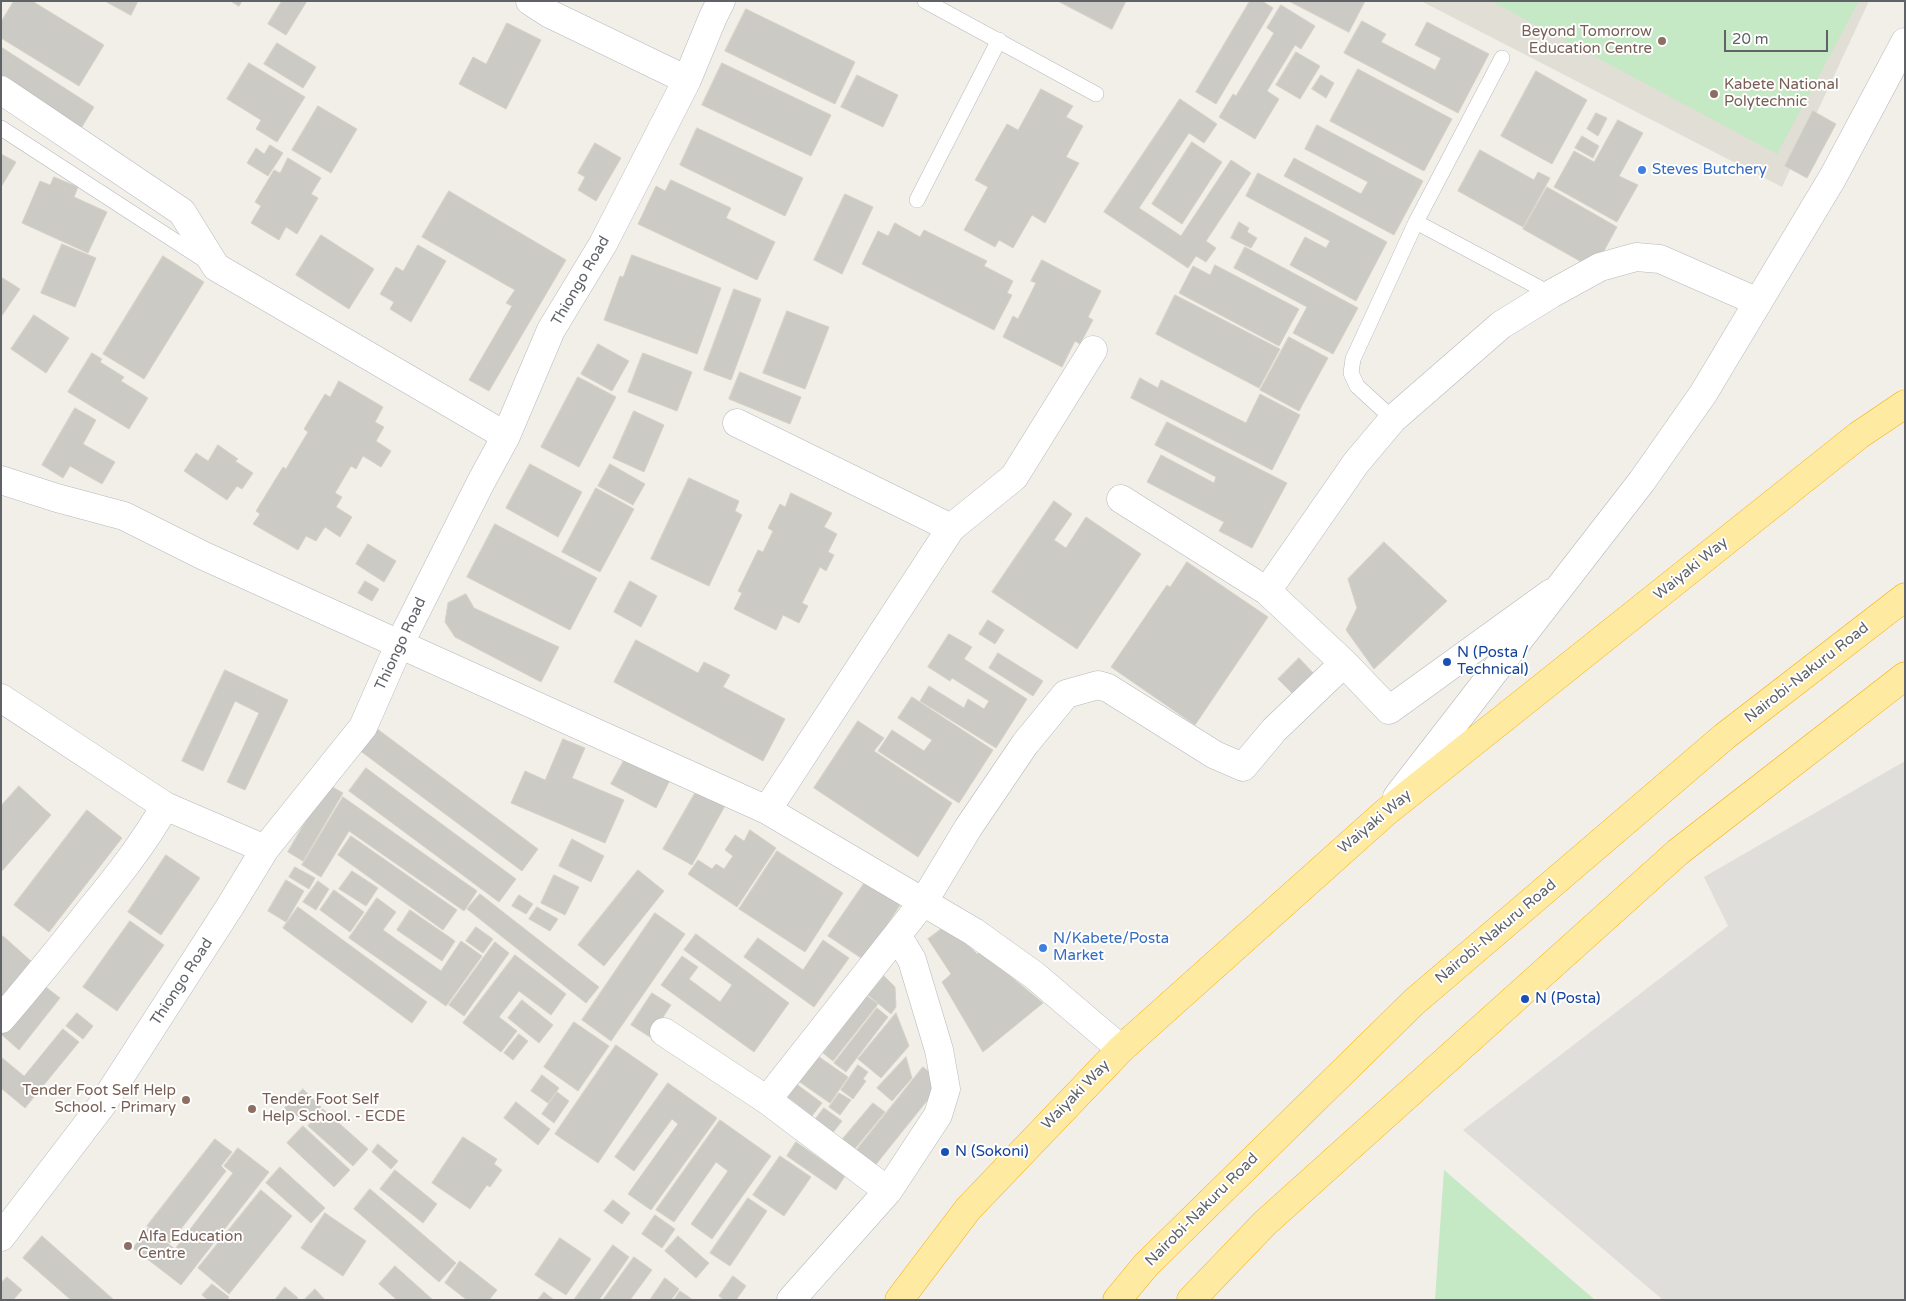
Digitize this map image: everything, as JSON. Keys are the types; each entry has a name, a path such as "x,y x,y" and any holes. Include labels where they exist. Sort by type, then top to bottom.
{"highway":[{"name":"Waiyaki Way","path":"899,1300 968,1209 1121,1049 1386,812 1859,434 1905,404"},
{"name":"Nairobi-Nakuru Road","path":"1117,1300 1146,1265 1414,1002 1725,736 1905,597"},
{"path":"1191,1300 1265,1223 1678,852 1905,676"}],"street":[{"path":"530,1 550,14 687,80"},
{"name":"Thiongo Road","path":"1,1237 102,1106 265,849 363,727 400,643 506,436 551,330 603,244 687,80 721,1"},
{"path":"1386,812 1642,481 1703,394 1833,177 1905,42"},
{"path":"1,90 182,212 216,267 506,436"},
{"path":"1267,591 1356,463 1393,419 1501,326 1551,294 1600,267 1636,257 1660,259 1758,302"},
{"path":"767,810 951,528 1014,477 1093,350"},
{"path":"736,423 951,528"},
{"path":"1,480 57,498 124,516 204,556 767,810 974,932 1034,975 1121,1049"},
{"path":"1121,498 1267,591 1344,663 1389,710 1558,588"},
{"path":"767,1100 924,901 968,828 1020,752 1066,694 1098,685 1108,688 1216,755 1243,767 1274,730 1344,663"},
{"path":"1,698 165,806 265,849"},
{"path":"1,1019 116,878 151,831 165,806"},
{"path":"790,1300 888,1191 938,1115 946,1089 939,1050 912,960 897,934"},
{"path":"664,1032 767,1100 888,1191"}],"lane":[{"path":"925,1 1096,94"},
{"path":"917,200 999,40"},
{"path":"1393,419 1357,386 1351,373 1353,359 1416,222 1502,58"},
{"path":"1,128 216,267"},
{"path":"1416,222 1551,294"}],"shaded area":[{"name":"Kabete National Polytechnic","path":"1421,1 1869,1 1782,187"},
{"path":"1905,761 1905,1300 1663,1300 1463,1130 1728,926 1704,877"}],"green space":[{"name":"Kabete National Polytechnic","path":"1491,1 1859,1 1777,154"},
{"path":"1444,1170 1595,1300 1435,1300"}],"building":[{"path":"14,1 32,1 104,45 79,86 1,38 1,22"},
{"path":"105,1 138,1 131,15"},
{"path":"231,1 242,1 239,6"},
{"path":"282,1 307,1 286,35 268,24"},
{"path":"1058,1 1126,1 1112,29"},
{"path":"1250,1 1262,1 1273,8 1216,104 1196,92"},
{"path":"1289,1 1365,1 1349,32"},
{"path":"1281,5 1315,26 1301,49 1295,45 1267,91 1279,99 1255,139 1219,117 1233,94 1236,96 1274,33 1267,28"},
{"path":"746,9 855,62 835,104 725,51"},
{"path":"1362,21 1386,34 1381,42 1435,70 1441,58 1415,45 1427,22 1489,54 1458,113 1344,53"},
{"path":"507,23 541,40 506,109 459,84 473,57 486,64"},
{"path":"277,43 316,67 303,88 264,64"},
{"path":"1,47 94,107 80,130 1,79"},
{"path":"1296,52 1320,66 1300,99 1276,85"},
{"path":"249,63 305,97 277,142 256,129 261,120 227,99"},
{"path":"722,63 831,115 811,156 702,105"},
{"path":"1358,69 1452,119 1424,171 1330,121"},
{"path":"1536,71 1587,100 1552,164 1501,136"},
{"path":"857,75 898,95 883,127 841,107"},
{"path":"1321,75 1334,83 1326,98 1312,89"},
{"path":"1041,89 1073,106 1066,117 1083,126 1066,157 1079,163 1045,223 1032,215 1013,248 999,240 995,247 964,230 988,187 975,180 1007,124 1018,130"},
{"path":"1180,99 1217,124 1204,143 1189,133 1139,208 1181,236 1231,160 1251,173 1206,241 1216,248 1206,262 1196,256 1188,268 1104,212"},
{"path":"318,106 357,129 331,173 292,150"},
{"path":"1813,111 1836,124 1807,178 1785,166"},
{"path":"1596,113 1607,118 1598,136 1587,129"},
{"path":"1618,120 1643,133 1619,176 1638,185 1617,222 1554,187 1574,151 1594,162"},
{"path":"1317,125 1423,181 1394,235 1284,176 1294,158 1361,194 1368,182 1305,149"},
{"path":"697,128 803,178 785,216 680,165"},
{"path":"1582,136 1599,146 1593,158 1575,148"},
{"path":"1192,142 1222,162 1182,224 1152,204"},
{"path":"595,143 621,158 596,201 578,190 585,177 578,173"},
{"path":"270,145 283,153 268,176 247,163 256,148 264,154"},
{"path":"1480,150 1534,180 1538,172 1550,178 1523,227 1458,191"},
{"path":"1,154 16,162 1,187"},
{"path":"288,158 321,178 311,194 318,198 297,234 286,227 279,240 251,223 261,206 255,202 274,170 280,173"},
{"path":"1258,173 1387,242 1356,301 1290,265 1305,237 1326,248 1330,241 1246,196"},
{"path":"54,177 78,187 74,197 107,212 88,253 22,223 40,181 50,185"},
{"path":"671,180 731,208 726,218 775,242 757,280 638,224 656,186 665,191"},
{"path":"1547,187 1617,227 1594,269 1523,229"},
{"path":"449,191 566,260 489,391 469,380 512,306 506,303 515,290 422,237"},
{"path":"845,194 873,207 842,274 814,260"},
{"path":"1239,222 1249,228 1247,232 1257,238 1251,248 1231,238"},
{"path":"895,223 920,237 924,230 987,261 984,266 1013,281 1007,293 1012,295 994,330 862,264 878,231 888,236"},
{"path":"321,235 374,269 349,309 296,275"},
{"path":"62,244 96,258 75,307 41,293"},
{"path":"418,245 446,261 411,322 390,309 394,302 380,294 396,267 403,271"},
{"path":"1245,247 1358,308 1333,354 1293,333 1307,307 1234,268"},
{"path":"632,255 721,288 697,354 604,320 620,276 623,277"},
{"path":"163,256 204,282 144,379 103,354"},
{"path":"1042,260 1101,291 1088,317 1093,320 1080,344 1075,341 1062,367 1003,337 1013,316 1018,319 1036,283 1031,281"},
{"path":"1215,265 1299,309 1279,346 1179,293 1193,266 1210,275"},
{"path":"1,277 20,289 1,317"},
{"path":"734,289 761,299 731,380 704,370"},
{"path":"1175,295 1280,349 1259,388 1156,334"},
{"path":"787,311 829,327 805,389 763,373"},
{"path":"34,315 69,338 46,373 11,349"},
{"path":"1289,337 1328,358 1299,411 1260,390"},
{"path":"598,344 629,361 612,391 581,374"},
{"path":"92,353 102,359 100,362 124,377 121,381 148,398 129,429 68,392"},
{"path":"643,353 692,372 677,411 628,392"},
{"path":"740,372 801,397 790,424 729,399"},
{"path":"578,377 616,397 579,467 541,447"},
{"path":"1140,378 1158,388 1161,380 1246,423 1260,394 1300,415 1272,470 1131,398"},
{"path":"339,381 383,407 375,422 384,427 376,441 391,451 381,467 363,456 356,469 351,466 335,493 342,497 336,507 352,517 340,537 325,527 316,541 306,536 298,550 253,524 260,514 256,511 283,467 286,469 308,432 304,429 325,394 330,397"},
{"path":"75,408 96,420 83,444 115,462 102,484 70,466 63,478 42,465"},
{"path":"634,411 664,425 644,472 613,458"},
{"path":"1167,422 1287,483 1252,548 1219,531 1224,522 1147,482 1161,455 1214,483 1216,477 1155,445"},
{"path":"218,445 238,459 235,461 253,473 242,489 237,486 227,500 184,471 196,453 208,461"},
{"path":"530,464 582,492 558,537 506,508"},
{"path":"610,464 645,484 633,505 598,486"},
{"path":"689,478 739,501 735,511 742,515 709,586 651,559"},
{"path":"596,488 634,509 600,572 562,552"},
{"path":"791,493 832,513 824,527 837,534 828,552 834,555 826,571 820,567 802,603 808,606 799,623 783,615 776,630 734,609 742,593 738,591 758,550 763,552 773,531 768,528 780,504 785,507"},
{"path":"1054,501 1072,514 1054,540 1066,548 1086,517 1141,554 1077,649 992,592"},
{"path":"495,524 597,578 570,630 467,577"},
{"path":"1384,542 1447,601 1374,669 1346,630 1357,608 1348,579"},
{"path":"368,544 396,561 384,582 356,564"},
{"path":"1187,562 1268,617 1195,725 1111,667 1167,585 1170,587"},
{"path":"365,581 379,589 372,601 358,593"},
{"path":"630,581 657,596 641,627 614,612"},
{"path":"466,594 474,608 559,647 541,682 455,637 445,622 448,603"},
{"path":"988,620 1004,630 995,644 979,634"},
{"path":"949,634 972,647 964,659 1027,699 996,748 920,701 929,686 964,708 968,699 984,709 989,701 952,678 950,681 928,667"},
{"path":"636,640 698,673 704,662 730,675 723,687 785,719 763,761 614,682"},
{"path":"998,653 1043,681 1033,696 989,668"},
{"path":"1299,658 1318,678 1297,698 1278,679"},
{"path":"225,670 288,700 245,790 227,782 259,713 235,701 203,771 182,761"},
{"path":"912,697 993,750 959,803 878,751 892,730 924,751 932,740 898,718"},
{"path":"858,721 884,738 874,751 952,803 918,857 814,788"},
{"path":"372,725 538,849 522,871 355,747"},
{"path":"563,739 585,748 572,778 624,800 605,843 511,803 525,771 545,780"},
{"path":"627,755 671,778 656,808 611,784"},
{"path":"366,768 516,879 499,902 349,791"},
{"path":"327,784 343,793 303,861 288,852"},
{"path":"19,786 51,815 1,872 1,806"},
{"path":"698,788 726,804 692,865 663,849"},
{"path":"343,797 477,891 464,911 349,831 321,877 302,865"},
{"path":"87,810 122,838 49,932 14,905"},
{"path":"750,830 776,848 737,907 688,874 698,860 712,869 716,864 724,869 733,856 725,850 735,835 744,841"},
{"path":"351,836 457,910 443,930 338,855"},
{"path":"572,839 604,856 591,882 559,866"},
{"path":"777,851 843,893 805,952 739,909"},
{"path":"166,855 200,878 161,935 128,912"},
{"path":"295,867 315,878 309,889 289,877"},
{"path":"638,870 664,891 604,966 578,945"},
{"path":"352,871 378,888 366,906 339,889"},
{"path":"554,875 579,887 565,915 541,903"},
{"path":"286,880 304,891 286,922 268,911"},
{"path":"318,881 329,889 316,910 303,902"},
{"path":"865,882 900,905 864,960 828,936"},
{"path":"334,890 364,912 350,932 320,910"},
{"path":"480,894 599,987 586,1003 467,909"},
{"path":"519,895 533,904 526,914 512,906"},
{"path":"377,898 396,912 383,930 441,971 461,941 482,956 446,1006 349,938"},
{"path":"298,907 427,1002 412,1023 283,928"},
{"path":"537,907 558,919 550,931 529,919"},
{"path":"410,910 455,941 442,961 397,930"},
{"path":"655,913 685,934 611,1041 582,1020"},
{"path":"130,921 164,945 117,1011 83,987"},
{"path":"948,924 977,954 981,952 1043,1003 983,1052 942,982 951,974 928,939"},
{"path":"476,927 493,939 483,953 466,941"},
{"path":"696,934 789,1003 754,1052 661,985 682,956 698,967 689,979 720,1002 732,985 684,950"},
{"path":"3,936 32,962 1,999 1,939"},
{"path":"758,938 803,970 823,940 849,958 814,1007 744,957"},
{"path":"495,942 509,953 464,1016 449,1005"},
{"path":"515,955 566,994 551,1015 519,991 499,1017 517,1031 501,1052 463,1023"},
{"path":"884,976 895,987 896,1007 891,1014 868,995"},
{"path":"42,984 60,998 19,1050 1,1034"},
{"path":"652,993 671,1005 650,1037 631,1025"},
{"path":"867,996 878,1004 833,1061 823,1053"},
{"path":"522,1000 553,1025 539,1043 508,1018"},
{"path":"877,1008 888,1017 846,1072 834,1063"},
{"path":"77,1013 93,1026 83,1039 66,1026"},
{"path":"896,1013 909,1046 881,1078 858,1059"},
{"path":"574,1022 609,1046 578,1091 544,1067"},
{"path":"63,1029 79,1042 25,1108 1,1088 1,1057 24,1076"},
{"path":"519,1034 528,1041 513,1060 504,1053"},
{"path":"616,1045 658,1074 598,1163 555,1134"},
{"path":"809,1050 848,1077 830,1103 791,1076"},
{"path":"906,1057 912,1078 892,1101 877,1088"},
{"path":"858,1065 868,1072 863,1079 866,1081 853,1099 841,1090"},
{"path":"923,1067 942,1082 869,1173 850,1158"},
{"path":"542,1075 559,1088 548,1103 531,1091"},
{"path":"787,1077 822,1103 812,1116 777,1089"},
{"path":"668,1083 717,1118 651,1210 628,1194 678,1124 672,1119 634,1171 615,1157"},
{"path":"303,1089 321,1107 305,1123 297,1115 287,1124 278,1115"},
{"path":"557,1092 569,1101 554,1123 542,1114"},
{"path":"839,1093 851,1100 840,1115 829,1107"},
{"path":"516,1102 550,1129 538,1145 504,1118"},
{"path":"873,1103 885,1112 853,1151 841,1141"},
{"path":"824,1108 842,1121 831,1135 814,1121"},
{"path":"323,1109 368,1149 353,1166 308,1126"},
{"path":"720,1120 771,1156 712,1239 691,1224 728,1171 716,1162 674,1222 656,1210"},
{"path":"303,1126 350,1170 334,1187 287,1143"},
{"path":"463,1137 497,1159 494,1164 502,1170 490,1187 487,1185 470,1209 432,1183"},
{"path":"215,1139 232,1152 221,1166 226,1171 170,1243 147,1226"},
{"path":"796,1142 845,1176 836,1190 787,1156"},
{"path":"378,1144 398,1161 391,1169 372,1152"},
{"path":"238,1148 269,1172 181,1285 133,1248 148,1228 175,1249 233,1173 224,1166"},
{"path":"780,1156 811,1177 784,1216 753,1195"},
{"path":"280,1167 325,1208 311,1223 266,1183"},
{"path":"395,1170 437,1204 423,1223 380,1189"},
{"path":"370,1189 456,1263 439,1282 354,1209"},
{"path":"261,1190 292,1216 229,1294 198,1268"},
{"path":"748,1198 767,1211 730,1266 710,1253"},
{"path":"613,1200 630,1213 622,1224 604,1211"},
{"path":"325,1213 366,1241 343,1276 301,1248"},
{"path":"655,1215 675,1229 662,1248 642,1234"},
{"path":"42,1236 114,1300 71,1300 23,1258"},
{"path":"678,1236 709,1263 696,1278 665,1251"},
{"path":"560,1238 591,1259 566,1295 535,1275"},
{"path":"613,1245 629,1257 599,1300 574,1300"},
{"path":"634,1257 652,1270 630,1300 603,1300"},
{"path":"460,1261 497,1290 489,1300 467,1300 445,1283"},
{"path":"395,1266 433,1300 397,1300 379,1284"},
{"path":"733,1276 746,1286 736,1300 724,1300 719,1296"},
{"path":"7,1277 22,1290 13,1300 1,1300 1,1283"},
{"path":"665,1278 679,1289 671,1300 650,1300"},
{"path":"212,1284 229,1297 227,1300 208,1300 202,1295"},
{"path":"285,1287 298,1298 296,1300 275,1300"},
{"path":"315,1289 325,1300 304,1300"},
{"path":"680,1291 693,1300 674,1300"},
{"path":"544,1292 554,1300 538,1300"}],"place":[{"name":"Beyond Tomorrow Education Centre","path":"1662,41"},
{"name":"Kabete National Polytechnic","path":"1714,94"},
{"name":"Steves Butchery","path":"1642,170"},
{"name":"N (Posta / Technical)","path":"1447,662"},
{"name":"N/Kabete/Posta Market","path":"1043,948"},
{"name":"N (Posta)","path":"1525,999"},
{"name":"Tender Foot Self Help School. - Primary","path":"186,1100"},
{"name":"Tender Foot Self Help School. - ECDE","path":"252,1109"},
{"name":"N (Sokoni)","path":"945,1152"},
{"name":"Alfa Education Centre","path":"128,1246"}]}
